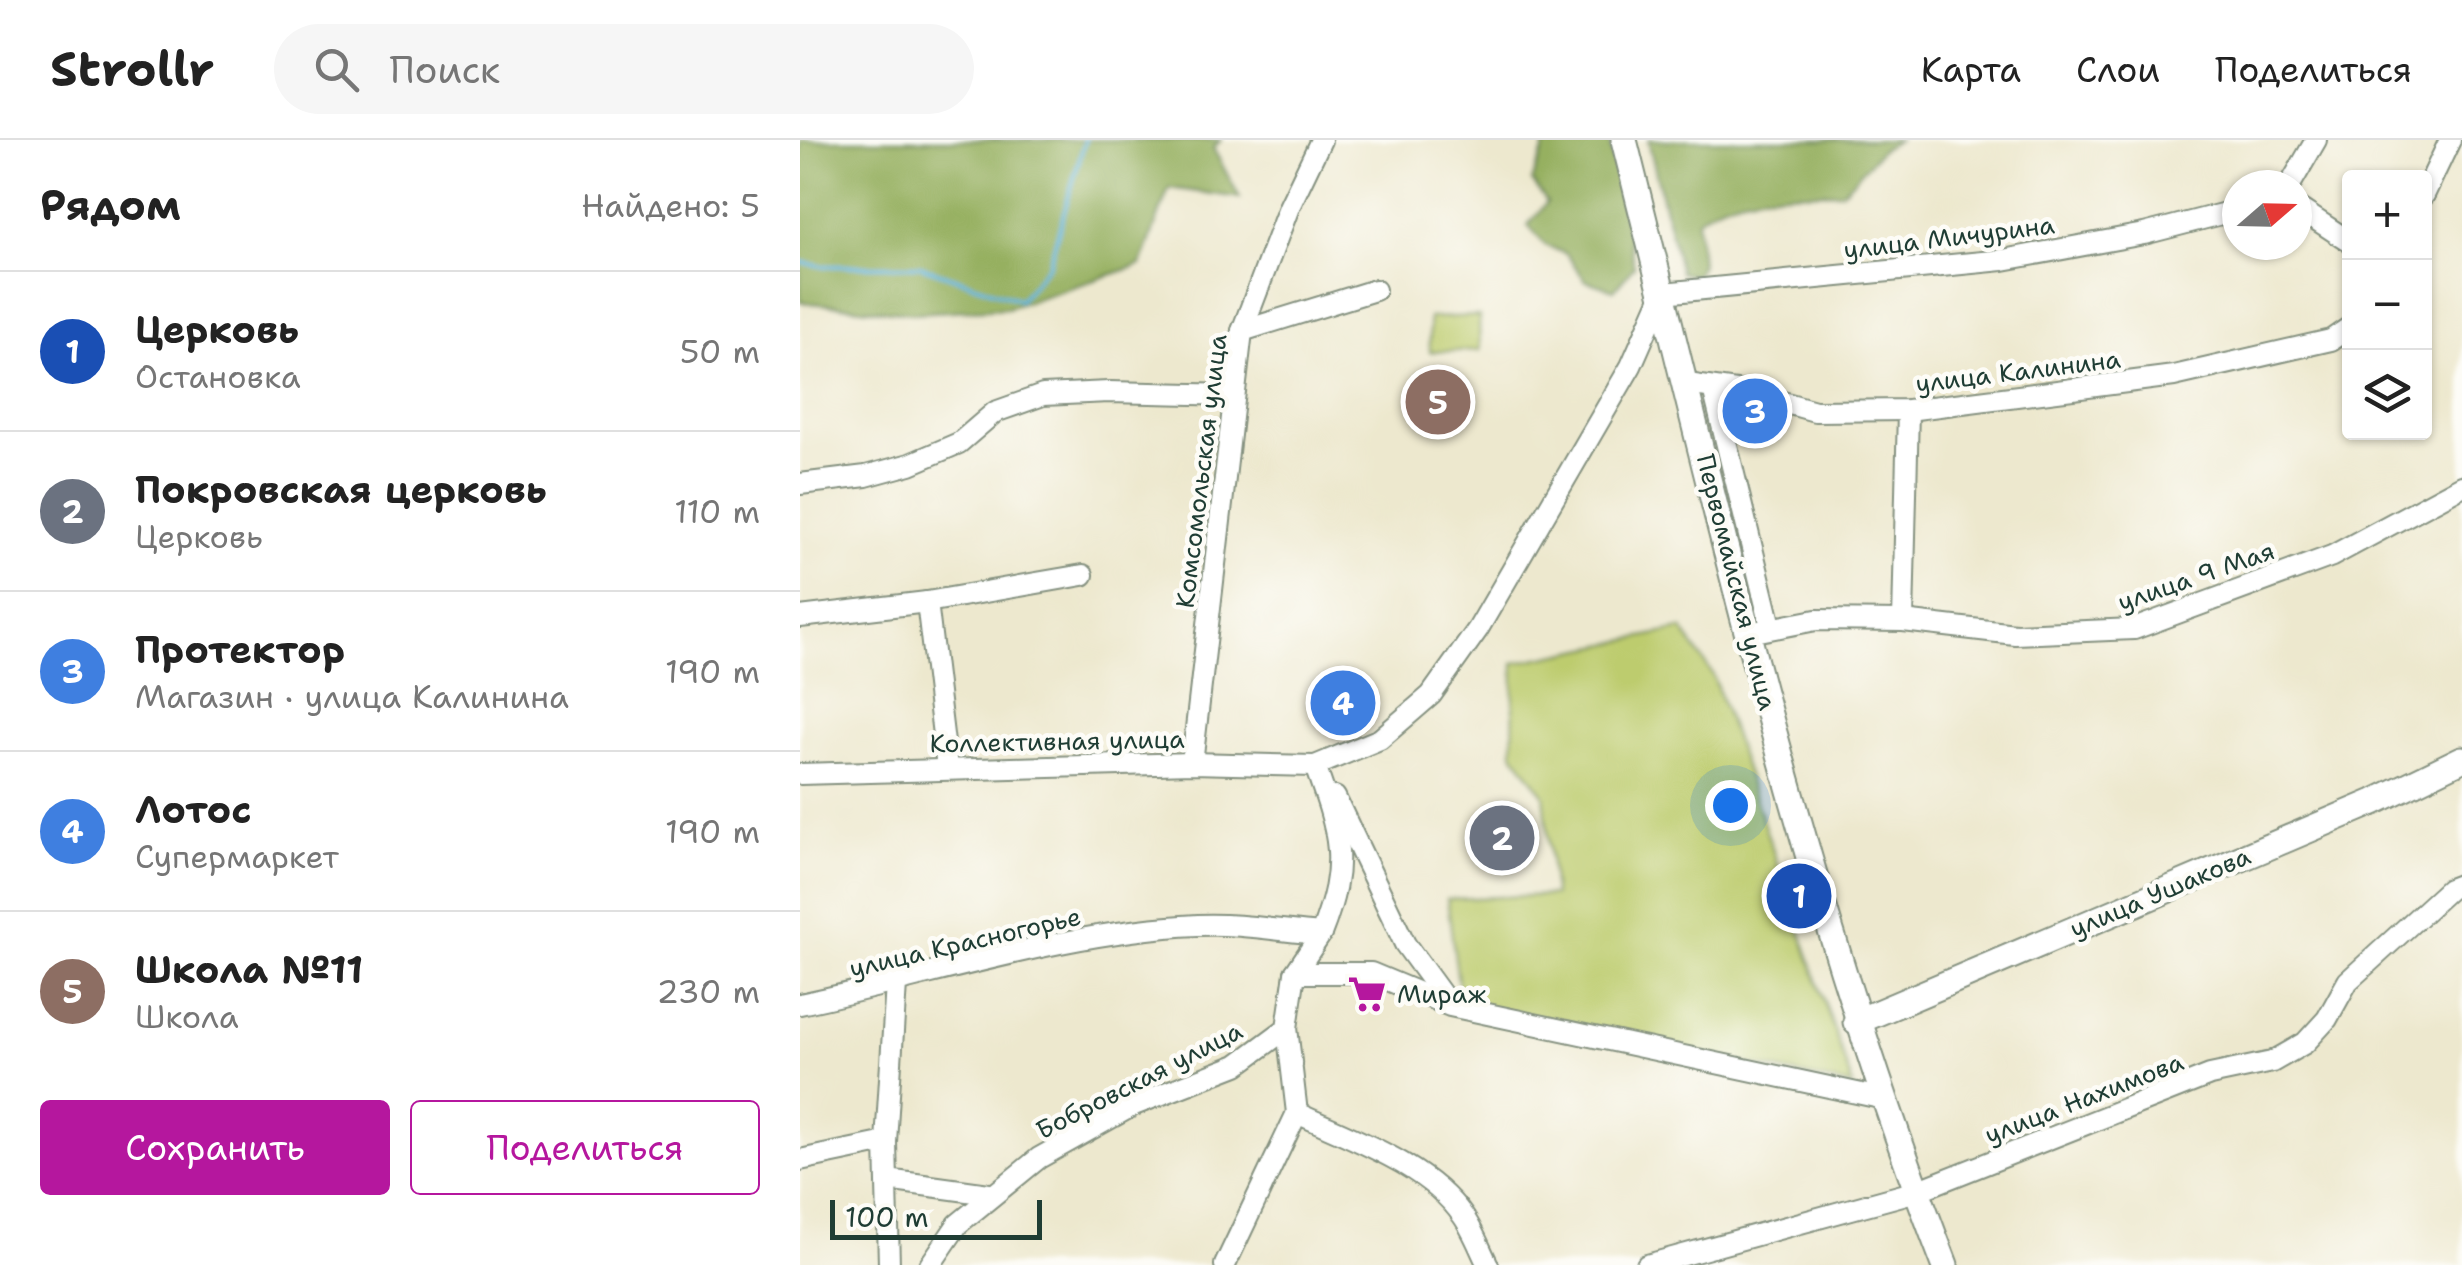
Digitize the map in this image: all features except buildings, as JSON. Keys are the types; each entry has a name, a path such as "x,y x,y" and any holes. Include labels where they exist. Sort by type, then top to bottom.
{"main road":[{"name":"Первомайская улица","path":"1626,149 1663,293 1700,386 1856,1022 1945,1265"},
{"name":"улица Ушакова","path":"1856,1022 2374,802 2462,759"}],"street":[{"name":"Комсомольская улица","path":"1192,763 1242,332 1289,207 1321,140"},
{"path":"2299,170 2316,140"},
{"path":"2432,178 2450,140"},
{"name":"улица Мичурина","path":"1663,293 2003,260 2144,234 2222,214"},
{"path":"2312,217 2342,237"},
{"path":"1242,332 1375,290"},
{"path":"1315,766 1380,739 1431,695 1478,629 1631,366 1663,293"},
{"name":"улица Калинина","path":"1700,386 1815,411 1908,410 2174,376 2331,340 2342,332"},
{"path":"800,484 866,476 910,464 959,443 995,412 1043,395 1234,395"},
{"path":"1903,621 1908,410"},
{"name":"улица 9 Мая","path":"1760,630 1816,620 1903,621 2015,634 2134,629 2332,556 2462,486"},
{"path":"800,616 927,602 1083,575"},
{"path":"927,602 946,768"},
{"name":"Коллективная улица","path":"800,774 1192,763 1315,766"},
{"path":"1225,1265 1297,1113 1288,1028 1295,973 1321,934 1338,889 1337,828 1315,766"},
{"path":"1315,766 1348,818 1405,944 1450,1006"},
{"name":"улица Нахимова","path":"1647,1265 1917,1190 2210,1076 2272,1062 2305,1043 2327,1019 2348,981 2448,889 2462,884"},
{"name":"улица Красногорье","path":"800,1004 896,984 1048,944 1180,927 1321,934"},
{"path":"1295,973 1371,973 1450,1006 1885,1100"},
{"path":"889,1265 886,1142 896,984"},
{"name":"Бобровская улица","path":"930,1265 958,1224 989,1194 1055,1149 1134,1105 1236,1065 1288,1028"},
{"path":"1297,1113 1386,1154 1424,1180 1462,1214 1488,1265"},
{"path":"800,1160 886,1142"},
{"path":"887,1180 989,1194"}],"green space":[{"path":"800,140 1221,140 1213,148 1240,198 1169,188 1141,265 1007,308 913,313 800,302"},
{"path":"1547,140 1609,140 1634,266 1614,290 1586,281 1566,254 1545,245 1528,225 1547,202 1532,181"},
{"path":"1648,140 1898,140 1882,149 1842,192 1747,197 1697,220 1701,264 1695,276 1680,273"},
{"path":"1479,316 1480,350 1430,352 1429,318"},
{"path":"1682,629 1713,675 1853,1086 1461,1004 1447,899 1554,895 1544,795 1513,752 1514,663"}],"waterway":[{"path":"800,262 821,266 920,266 1020,300 1049,264 1085,140"}],"place":[{"name":"Школа №11","path":"1438,402"},
{"name":"Протектор","path":"1755,411"},
{"name":"Лотос","path":"1343,703"},
{"name":"Покровская церковь","path":"1502,838"},
{"name":"Церковь","path":"1799,896"},
{"name":"Мираж","path":"1367,994"}]}
